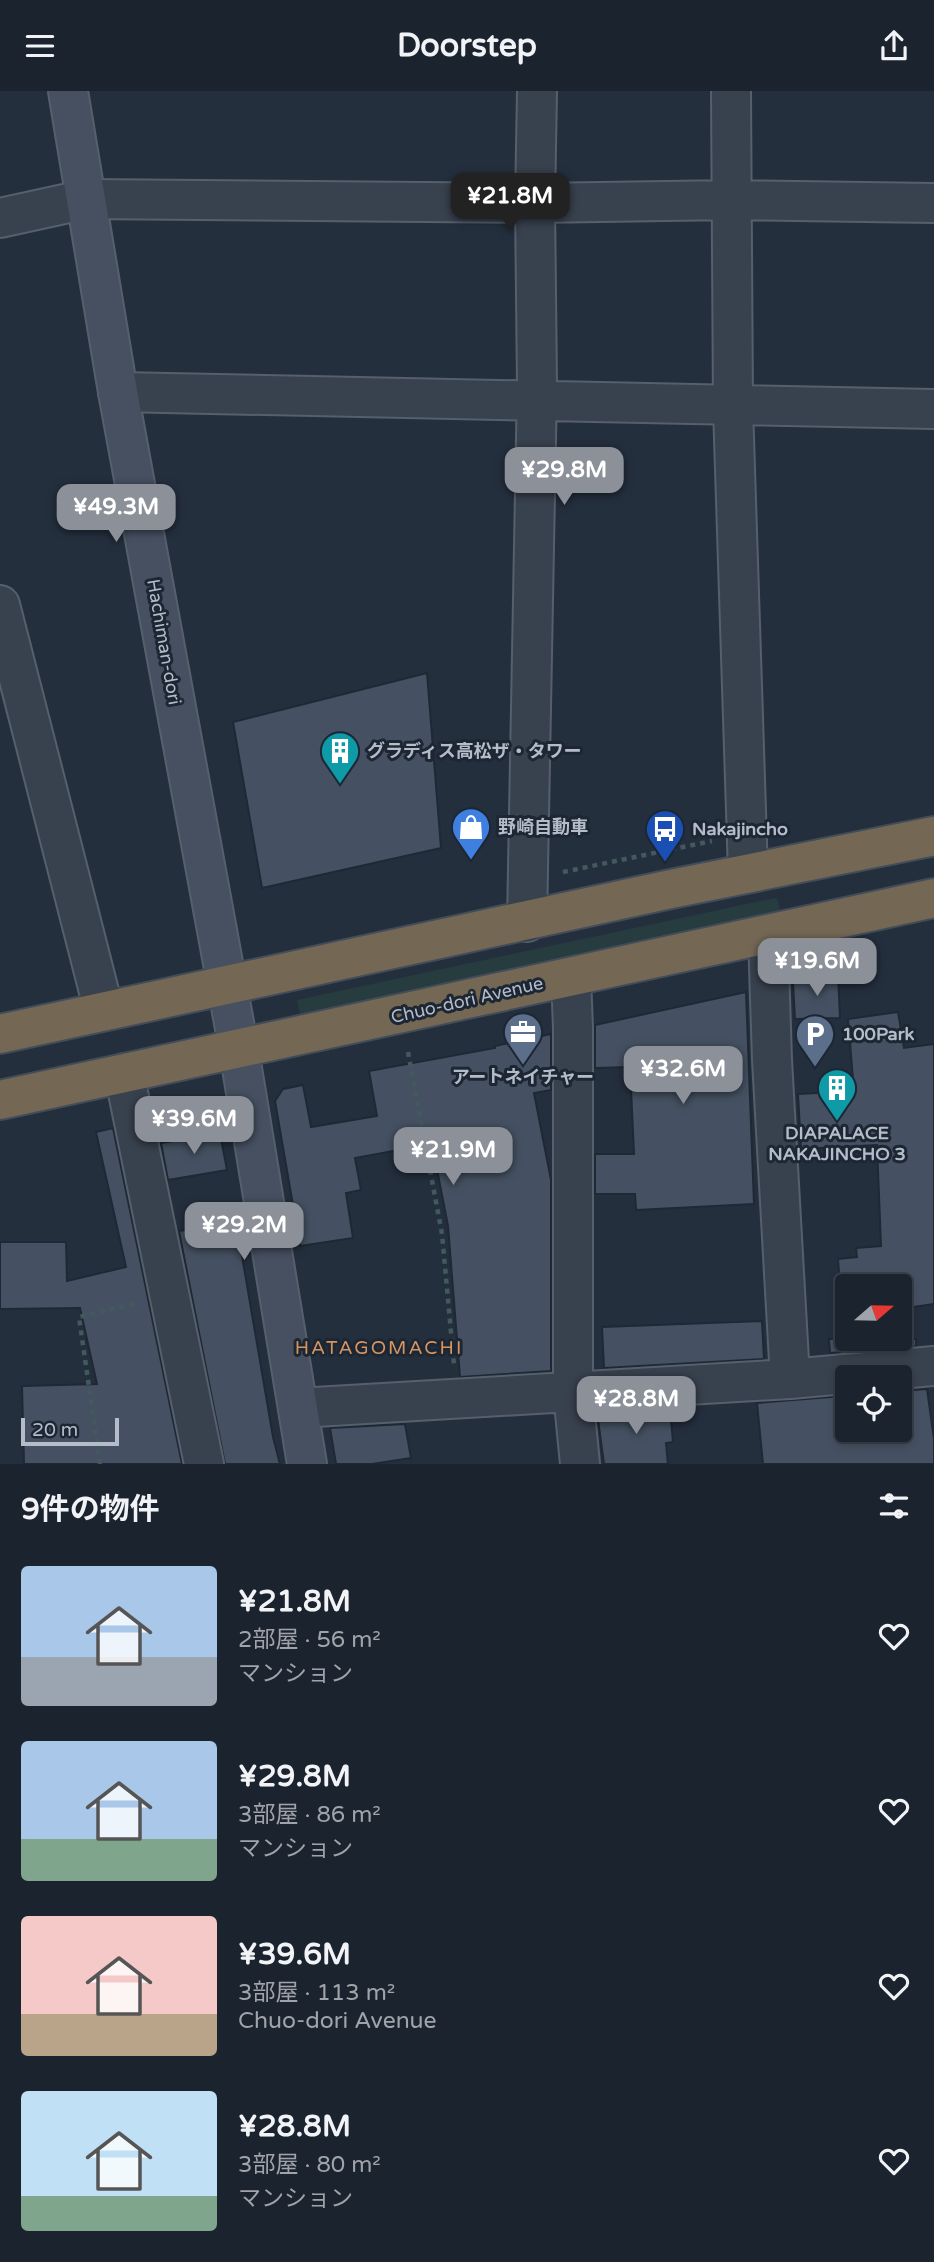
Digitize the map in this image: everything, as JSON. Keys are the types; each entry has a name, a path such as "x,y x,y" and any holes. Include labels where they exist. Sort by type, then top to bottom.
{"highway":[{"path":"0,1034 934,835"},
{"name":"Chuo-dori Avenue","path":"0,1100 934,898"}],"street":[{"name":"Hachiman-dori","path":"68,91 118,392 239,1050 307,1464"},
{"path":"527,922 536,401 537,91"},
{"path":"731,91 733,407 748,873"},
{"path":"0,218 87,199 934,203"},
{"path":"118,392 733,407 934,409"},
{"path":"0,605 104,1011"},
{"path":"768,935 772,1061 790,1379"},
{"path":"571,977 573,1392 580,1464"},
{"path":"124,1073 204,1464"},
{"path":"298,1408 790,1379 934,1366"}],"path":[{"path":"554,874 720,839"},
{"path":"408,1052 442,1234 457,1398"},
{"path":"100,1464 79,1317 168,1296"}],"green space":[{"path":"775,898 780,910 777,915 300,1014 297,1000"}],"building":[{"name":"グラディス高松ザ・タワー","path":"427,673 441,848 262,888 233,722"},
{"path":"838,974 840,1018 795,1019 793,983"},
{"path":"746,992 754,1204 636,1210 635,1194 595,1194 595,1154 634,1154 630,1067 595,1068 595,1025"},
{"path":"898,1012 904,1048 934,1044 934,1304 912,1307 912,1274 839,1274 838,1259 857,1257 856,1248 881,1246 877,1145 801,1149 798,1094 854,1091 848,1019"},
{"path":"551,1034 551,1090 534,1093 551,1180 551,1371 460,1377 448,1226 432,1144 355,1158 361,1190 346,1193 353,1238 300,1246 275,1101 283,1089 303,1085 311,1127 377,1116 369,1071 495,1048"},
{"path":"113,1128 182,1464 24,1464 22,1386 97,1384 80,1308 0,1309 0,1242 66,1242 67,1281 126,1267 96,1132"},
{"path":"220,1133 227,1170 168,1180 161,1143"},
{"path":"236,1221 280,1464 225,1464 179,1231"},
{"path":"762,1321 764,1359 604,1368 602,1327"},
{"path":"829,1339 835,1339 835,1351 855,1351 830,1353"},
{"path":"927,1389 934,1439 934,1464 763,1464 757,1403 835,1397 835,1442 912,1442 912,1390"},
{"path":"670,1408 673,1442 666,1443 668,1464 604,1464 597,1412"},
{"path":"405,1424 411,1458 372,1464 336,1464 330,1428"}],"place":[{"name":"グラディス高松ザ・タワー","path":"340,785"},
{"name":"野崎自動車","path":"471,861"},
{"name":"Nakajincho","path":"665,863"},
{"name":"アートネイチャー","path":"523,1066"},
{"name":"100Park","path":"815,1068"},
{"name":"DIAPALACE NAKAJINCHO 3","path":"837,1122"}],"district":[{"name":"HATAGOMACHI","path":"379,1347"}]}
